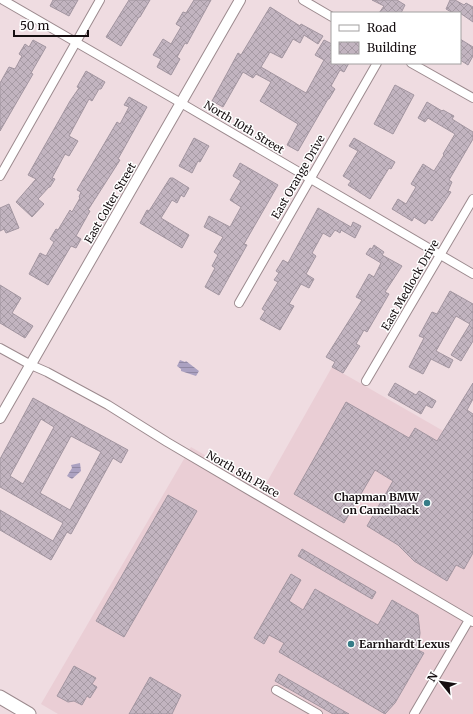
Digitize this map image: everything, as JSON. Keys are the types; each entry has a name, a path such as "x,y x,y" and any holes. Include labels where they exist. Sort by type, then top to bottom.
{"main road":[{"path":"0,697 29,714"}],"street":[{"name":"North 10th Street","path":"3,0 473,274"},
{"path":"0,176 100,0"},
{"name":"East Colter Street","path":"0,418 240,0"},
{"path":"303,0 331,16"},
{"name":"East Orange Drive","path":"239,303 376,64"},
{"path":"413,64 473,98"},
{"name":"East Medlock Drive","path":"366,381 473,199"},
{"name":"North 8th Place","path":"0,348 108,405 174,446 471,621"},
{"path":"414,714 471,621"},
{"path":"276,690 318,714"}],"shaded area":[{"path":"180,360 186,361 199,371 196,376 181,371 181,369 177,366"},
{"path":"332,367 473,448 473,714 58,714 41,704 191,447 263,489"},
{"path":"80,463 81,471 72,479 67,476 72,468 71,465"}],"building":[{"path":"53,0 78,0 69,16 50,6"},
{"path":"129,0 150,0 121,46 106,37"},
{"path":"194,0 211,0 187,44 185,43 177,57 180,59 171,75 157,67 161,59 153,55 163,39 171,44 181,27 176,24 183,12 186,13"},
{"path":"372,0 397,0 405,5 402,12 380,12 384,6"},
{"path":"450,0 455,0 464,5 466,3 473,7 473,22 461,14 461,12 451,12 446,9"},
{"path":"270,7 300,26 301,24 323,36 318,44 304,35 300,43 293,39 282,58 270,52 261,67 306,93 324,60 315,55 324,40 331,44 331,64 348,64 344,72 340,70 331,86 335,89 298,151 287,145 298,124 260,101 271,82 256,74 253,78 243,72 223,107 212,101 238,53 241,55"},
{"path":"33,40 46,47 31,73 33,74 0,131 0,83 9,67 15,69 22,56 19,54 25,44 29,47"},
{"path":"461,40 473,47 473,56 468,65 461,61"},
{"path":"86,71 105,82 92,101 89,99 69,136 78,141 69,156 65,154 52,178 55,179 50,187 38,199 44,204 32,217 16,202 36,179 28,175 79,88 77,87"},
{"path":"395,85 414,95 393,134 374,124"},
{"path":"129,97 147,107 118,159 120,160 88,210 90,211 76,236 81,239 76,248 71,246 48,285 29,274 40,253 46,256 54,242 50,239 56,229 58,230 70,210 72,212 80,198 81,192 77,190 117,122 120,124 129,107 124,105"},
{"path":"427,102 454,116 452,119 473,132 473,139 449,180 452,182 448,191 451,192 432,221 429,219 425,224 414,217 412,221 392,209 398,199 406,204 416,187 411,184 423,164 434,171 455,134 428,118 425,122 418,118"},
{"path":"194,138 209,146 200,162 198,161 192,173 179,166"},
{"path":"354,138 395,162 391,169 389,168 370,199 348,185 351,181 343,176 358,151 349,146"},
{"path":"240,163 278,185 244,244 247,245 219,295 205,287 215,268 212,266 218,255 214,252 223,237 204,227 209,216 230,227 241,207 230,200 241,181 233,176"},
{"path":"170,178 173,178 189,188 184,197 181,195 177,203 172,200 161,218 189,235 182,248 140,223 147,210 149,211"},
{"path":"9,204 19,228 6,233 4,229 0,231 0,208"},
{"path":"318,208 351,227 353,222 361,226 355,238 341,230 340,233 335,230 330,237 323,233 312,253 316,256 306,274 314,279 309,288 301,284 289,304 294,306 280,330 260,319 265,311 262,309 278,282 274,280 279,273 276,271 283,260 288,263"},
{"path":"374,245 384,252 382,255 402,266 385,292 389,294 367,332 364,330 356,344 360,346 343,373 332,367 335,362 326,357 362,300 356,297 369,274 374,277 381,263 366,254"},
{"path":"0,285 21,298 12,313 33,326 25,338 0,323"},
{"path":"450,291 473,304 473,341 461,361 451,355 470,324 456,316 436,351 453,360 449,368 431,359 423,374 409,367 424,338 419,336 432,312 437,314"},
{"path":"395,383 416,395 419,391 436,401 432,408 426,405 421,414 388,395"},
{"path":"473,383 473,399 467,410 473,414 473,553 464,569 456,565 447,581 414,561 398,545 367,526 393,481 375,470 344,523 294,494 346,402 409,438 415,428 437,441"},
{"path":"33,398 128,450 121,463 113,458 71,534 67,532 51,560 0,530 0,510 53,541 63,523 0,487 0,459","holes":["41,419 54,427 23,484 10,476","71,436 101,452 70,510 40,493"]},
{"path":"168,495 197,511 124,637 96,621"},
{"path":"302,549 376,592 372,599 298,556"},
{"name":"Earnhardt Lexus","path":"291,574 301,580 289,601 303,610 315,589 378,625 392,600 418,615 420,633 418,650 424,653 395,703 385,714 279,652 284,643 269,635 264,644 254,638"},
{"path":"74,666 96,678 92,684 97,687 90,698 87,696 82,705 74,701 68,702 57,696"},
{"path":"279,674 349,714 333,714 275,681"},
{"path":"150,677 181,695 172,714 129,714"}],"place":[{"name":"Chapman BMW on Camelback","path":"427,503"},
{"name":"Earnhardt Lexus","path":"351,644"}]}
